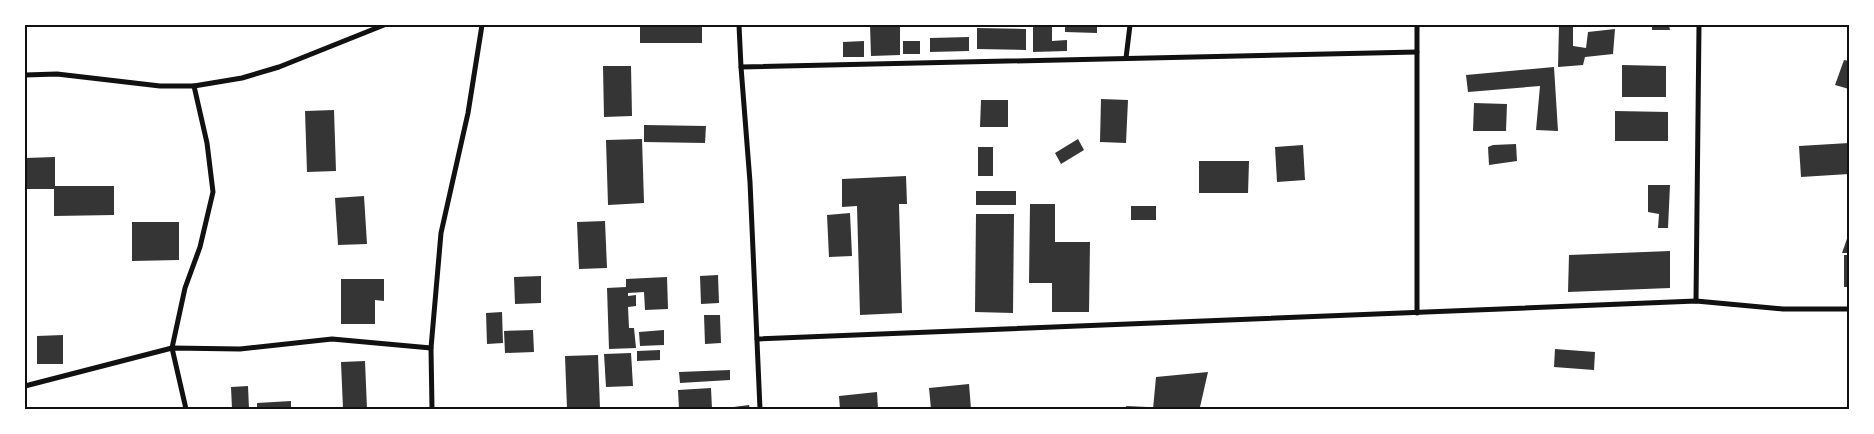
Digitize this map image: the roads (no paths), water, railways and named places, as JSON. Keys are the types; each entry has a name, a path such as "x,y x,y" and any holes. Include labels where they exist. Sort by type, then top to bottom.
{"street":[{"path":"25,75 57,74 160,86 194,86 242,78 279,67 384,25"},
{"path":"432,409 431,348 441,233 468,113 482,25"},
{"path":"739,25 740,66 750,182 760,409"},
{"path":"1126,58 1130,25"},
{"path":"1417,25 1418,313"},
{"path":"1696,301 1699,25"},
{"path":"740,66 1417,52"},
{"path":"186,409 172,348 185,288 200,247 213,192 207,143 194,86"},
{"path":"757,339 1696,301 1783,309 1849,309"},
{"path":"25,386 172,348 240,349 332,339 431,348"}]}
